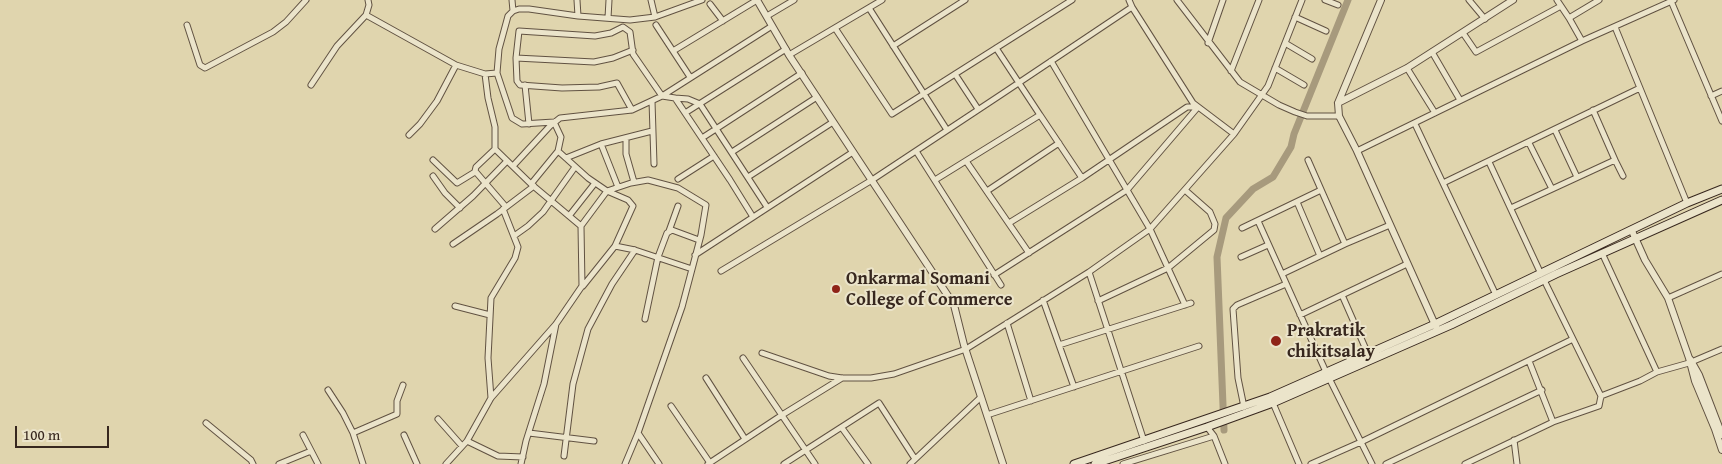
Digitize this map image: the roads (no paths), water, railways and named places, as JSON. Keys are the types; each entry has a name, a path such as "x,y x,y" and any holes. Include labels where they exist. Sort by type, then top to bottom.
{"main road":[{"path":"1095,464 1209,424 1328,375 1542,277 1687,203 1722,189"},
{"path":"1243,410 1273,403 1368,354 1436,327 1496,295 1602,254 1722,200"},
{"path":"1074,464 1144,441 1209,424"}],"street":[{"path":"186,25 200,65 205,68 272,32 286,22 306,0"},
{"path":"311,85 337,46 366,15 369,5 368,0"},
{"path":"512,0 513,11"},
{"path":"577,0 578,16"},
{"path":"608,18 609,0"},
{"path":"651,0 655,17"},
{"path":"702,0 691,2 655,17 630,20 578,16 529,9 513,11 508,16 499,48 497,73 512,118 522,124 528,124 632,110 662,96 772,26"},
{"path":"673,51 757,0 833,122 954,305 1003,464"},
{"path":"767,16 794,0"},
{"path":"685,113 788,52 835,28 882,0"},
{"path":"894,46 965,0"},
{"path":"835,28 892,114 1072,0"},
{"path":"1129,0 1194,103 1234,134"},
{"path":"1177,0 1208,43 1240,82 1295,112 1307,116 1339,116"},
{"path":"1208,43 1222,0"},
{"path":"1230,71 1259,0"},
{"path":"762,354 829,376 842,378 871,378 894,374 966,349 1089,272 1150,229 1234,134 1268,86 1302,0"},
{"path":"1325,0 1338,5"},
{"path":"1381,0 1338,103 1339,116 1357,151 1436,327"},
{"path":"1469,0 1485,19"},
{"path":"1338,103 1407,68 1513,0"},
{"path":"1557,0 1582,41"},
{"path":"1569,18 1599,0"},
{"path":"1357,151 1582,41 1672,1 1722,121"},
{"path":"710,4 723,21"},
{"path":"1463,33 1476,52 1561,6"},
{"path":"721,271 872,180 1132,7"},
{"path":"869,8 947,130"},
{"path":"366,15 456,65 485,74 497,73"},
{"path":"1295,17 1326,31"},
{"path":"656,25 690,77"},
{"path":"1615,27 1687,203"},
{"path":"632,110 617,82 599,87 562,88 518,83 516,58 520,31 595,36 611,33 623,28 630,32 633,54 662,96 700,104 768,207"},
{"path":"1285,43 1312,58"},
{"path":"996,48 1082,178"},
{"path":"516,58 594,62 613,58 633,50"},
{"path":"1432,52 1460,100"},
{"path":"1051,61 1150,229 1185,305"},
{"path":"409,135 437,101 456,65"},
{"path":"1275,68 1304,86"},
{"path":"1407,68 1435,113"},
{"path":"702,138 802,73"},
{"path":"433,160 457,183 475,172 476,167 494,149 495,127 488,98 485,74"},
{"path":"955,74 978,109"},
{"path":"525,85 528,124"},
{"path":"1443,183 1640,88"},
{"path":"1711,96 1722,91"},
{"path":"732,152 817,97"},
{"path":"675,98 753,217"},
{"path":"652,101 654,164"},
{"path":"1009,223 1082,178 1187,107 1198,107"},
{"path":"994,275 1127,190 1198,107"},
{"path":"1594,110 1615,160 1624,176"},
{"path":"934,180 1040,115"},
{"path":"453,244 505,208 532,185 558,151 561,137 557,120"},
{"path":"513,166 557,120"},
{"path":"748,177 833,122"},
{"path":"1415,124 1496,295"},
{"path":"1554,130 1577,177"},
{"path":"566,158 601,144 652,131"},
{"path":"626,138 626,154 634,182"},
{"path":"987,191 1058,143"},
{"path":"1529,143 1552,189"},
{"path":"601,144 618,187"},
{"path":"494,149 532,185 581,226"},
{"path":"448,464 465,444 490,398 556,324 582,286 615,246 633,206 628,200 607,191 595,183 558,151"},
{"path":"916,151 1001,285"},
{"path":"696,255 853,152"},
{"path":"678,180 714,156"},
{"path":"1308,160 1345,244"},
{"path":"1511,208 1615,160"},
{"path":"435,229 460,208 507,161"},
{"path":"966,161 1029,253"},
{"path":"1466,464 1553,422 1599,406 1601,396 1542,277 1489,162"},
{"path":"514,236 537,219 575,166"},
{"path":"475,172 505,208 518,247 515,258 491,298 488,358 490,398"},
{"path":"433,176 445,194 460,208"},
{"path":"582,286 581,226 607,191 634,182 648,180 678,188 706,204 700,240 682,307 640,435 625,464"},
{"path":"569,216 595,183"},
{"path":"1098,301 1168,268 1214,230 1215,224 1210,212 1185,190"},
{"path":"1242,228 1321,190"},
{"path":"1297,202 1320,256"},
{"path":"645,319 658,258 678,206"},
{"path":"1258,220 1328,375 1372,464"},
{"path":"1282,274 1390,225"},
{"path":"669,231 674,230 700,240"},
{"path":"1632,230 1645,260 1668,298 1722,450"},
{"path":"1241,257 1268,244"},
{"path":"615,246 635,250 692,269"},
{"path":"564,456 573,384 588,328 612,284 635,250"},
{"path":"1602,254 1657,372"},
{"path":"1300,314 1407,264"},
{"path":"1089,272 1144,441"},
{"path":"1668,298 1722,274"},
{"path":"1243,410 1238,378 1233,309 1236,304 1286,284"},
{"path":"1342,295 1368,354"},
{"path":"1044,300 1074,387"},
{"path":"1059,345 1191,303"},
{"path":"455,306 490,315"},
{"path":"1007,323 1031,401"},
{"path":"521,464 544,384 556,324"},
{"path":"1311,464 1361,442 1573,340"},
{"path":"987,415 1200,346"},
{"path":"1601,396 1640,381 1657,372 1722,349"},
{"path":"743,358 815,464"},
{"path":"1529,361 1553,422"},
{"path":"1690,361 1722,435"},
{"path":"706,378 745,440"},
{"path":"671,406 709,464 782,415 842,378"},
{"path":"353,433 396,414 397,401 403,385"},
{"path":"328,390 353,433 363,464"},
{"path":"1386,464 1542,390"},
{"path":"910,464 981,397"},
{"path":"784,464 879,403 915,459"},
{"path":"1273,403 1300,464"},
{"path":"438,419 465,444 498,456 523,457"},
{"path":"206,424 251,460 253,464"},
{"path":"1209,424 1225,464"},
{"path":"842,428 868,464"},
{"path":"529,433 594,441"},
{"path":"303,435 318,464"},
{"path":"404,435 417,464"},
{"path":"640,435 659,464"},
{"path":"1123,464 1214,436"},
{"path":"1514,440 1517,464"},
{"path":"279,464 311,451"}],"waterway":[{"path":"1224,430 1217,257 1226,218 1253,189 1273,177 1291,147 1294,134 1348,0"}],"place":[{"name":"Onkarmal Somani College of Commerce","path":"836,289"},
{"name":"Prakratik chikitsalay","path":"1276,341"}]}
